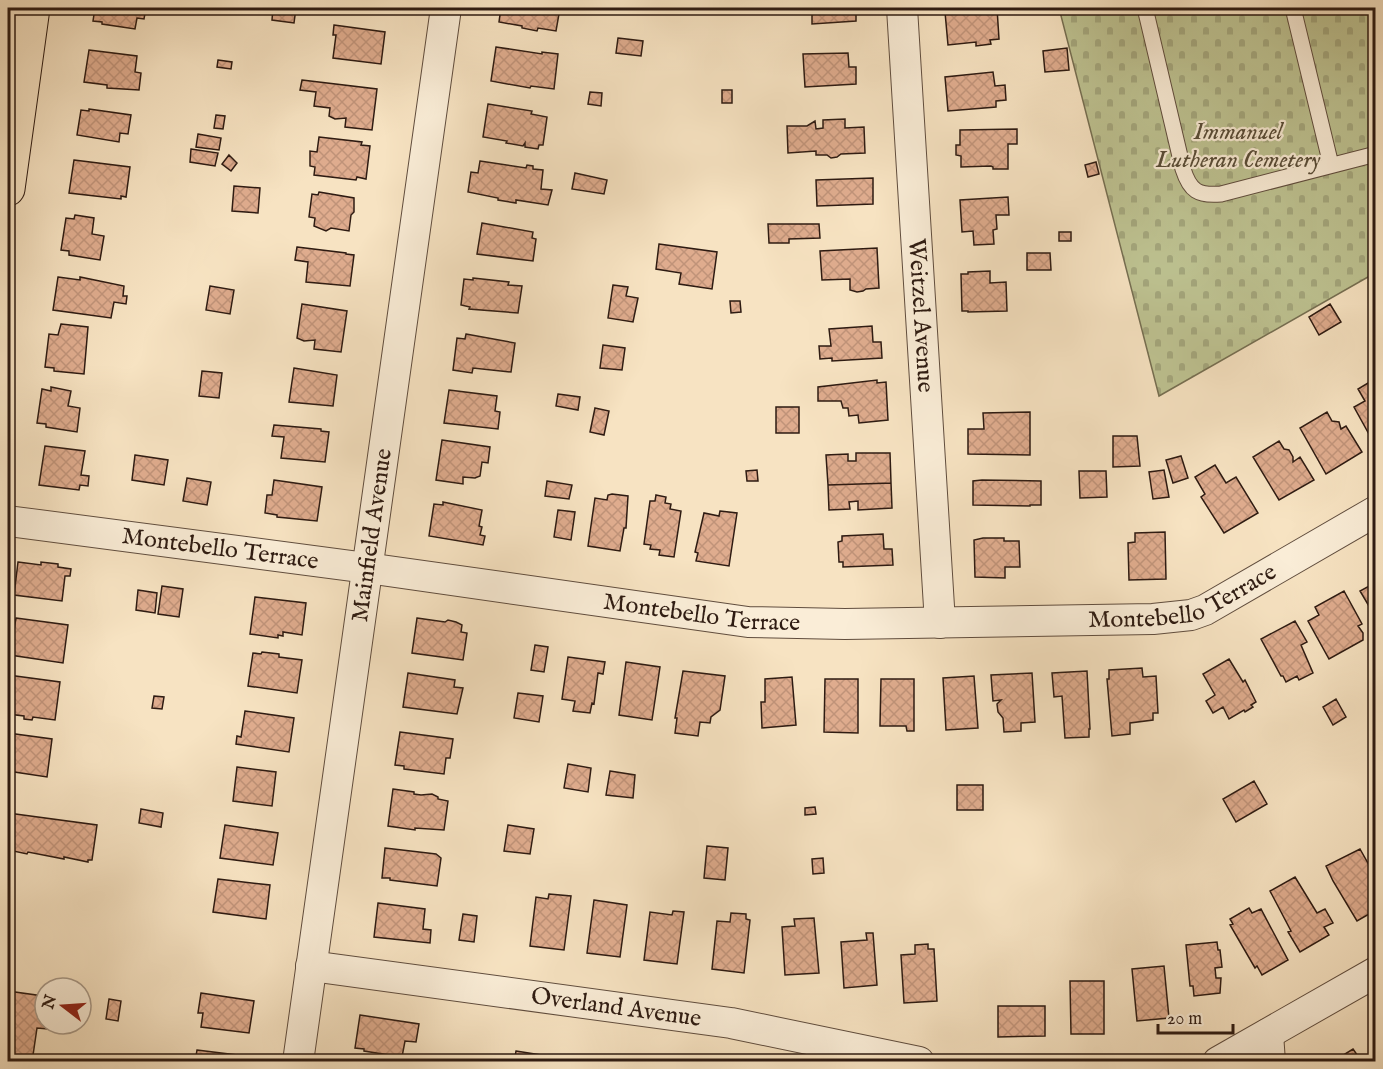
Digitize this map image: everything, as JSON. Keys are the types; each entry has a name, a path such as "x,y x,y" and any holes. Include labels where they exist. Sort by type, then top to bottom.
{"main road":[{"path":"8,189 24,20"}],"street":[{"name":"Mainfield Avenue","path":"298,1062 446,8"},
{"name":"Weitzel Avenue","path":"902,8 940,623"},
{"name":"Montebello Terrace","path":"8,521 367,568 748,622 778,624 940,623 1153,619 1191,615 1205,610 1376,511"},
{"name":"Overland Avenue","path":"311,966 731,1023 918,1062"},
{"path":"1218,1062 1269,1048 1376,972"}],"lane":[{"path":"1145,8 1183,169 1188,183 1196,191 1207,195 1221,194 1376,154"},
{"path":"1293,8 1331,165"}],"green space":[{"name":"Immanuel Lutheran Cemetery","path":"1059,8 1375,8 1375,273 1159,396"}],"building":[{"path":"95,8 146,8 144,19 137,18 135,29 93,21"},
{"path":"273,8 296,8 294,23 272,20"},
{"path":"501,8 550,8 550,13 559,14 556,31 538,28 537,31 499,22"},
{"path":"812,8 856,8 856,21 812,24"},
{"path":"997,8 999,39 990,40 991,44 976,46 976,42 948,45 945,12"},
{"path":"334,25 385,32 381,64 333,58 336,35 333,35"},
{"path":"618,38 643,41 641,56 616,53"},
{"path":"496,47 558,54 554,89 531,86 530,88 491,81"},
{"path":"1067,48 1069,70 1045,72 1043,51"},
{"path":"89,50 137,56 135,72 141,73 139,90 107,88 107,85 84,82"},
{"path":"848,53 849,67 856,67 856,84 805,87 803,54"},
{"path":"218,60 232,62 231,69 217,67"},
{"path":"993,72 995,86 1005,85 1006,100 996,101 996,107 948,111 945,77"},
{"path":"302,80 377,89 372,130 345,127 346,118 335,119 329,116 330,108 314,106 316,92 300,90"},
{"path":"722,90 732,90 732,103 722,103"},
{"path":"590,92 602,93 601,106 588,104"},
{"path":"488,104 532,111 531,114 547,117 543,145 539,145 538,149 525,147 525,143 523,146 483,137"},
{"path":"89,109 131,115 128,134 120,133 119,142 77,135 81,110 89,111"},
{"path":"216,115 225,116 223,129 214,128"},
{"path":"845,119 845,128 864,127 865,153 841,154 831,158 827,155 816,155 816,151 788,153 787,126 807,126 815,121 816,129 823,128 823,120"},
{"path":"1017,129 1017,144 1008,144 1008,169 993,169 991,166 961,167 961,156 956,155 956,145 960,145 960,130"},
{"path":"198,134 221,138 219,150 196,147"},
{"path":"319,137 362,142 361,145 370,146 366,179 314,175 315,167 310,166 310,151 317,152"},
{"path":"191,149 218,153 215,166 190,162"},
{"path":"229,155 237,163 231,171 222,164"},
{"path":"74,160 130,167 126,197 121,196 121,199 69,193"},
{"path":"480,161 526,168 527,165 533,166 533,169 543,170 541,189 552,190 548,205 516,200 516,203 468,192 471,172 478,173"},
{"path":"1096,162 1099,174 1088,177 1085,165"},
{"path":"575,173 607,180 604,194 572,189"},
{"path":"873,178 873,204 817,206 816,180"},
{"path":"234,186 260,188 258,213 232,211"},
{"path":"319,192 354,198 354,212 351,215 349,231 331,228 326,231 314,226 315,218 309,217 312,194 318,195"},
{"path":"1008,197 1009,215 996,215 997,229 993,230 994,244 974,245 973,231 962,232 960,200"},
{"path":"75,215 94,218 92,234 104,236 100,260 69,255 69,251 61,250 66,218 74,219"},
{"path":"482,223 533,232 532,238 536,239 533,261 477,254"},
{"path":"768,224 819,224 820,238 789,239 789,243 769,243"},
{"path":"1059,232 1071,232 1071,241 1059,241"},
{"path":"659,244 717,252 712,289 679,284 681,273 656,269"},
{"path":"297,247 354,255 350,286 306,282 308,262 295,260"},
{"path":"877,248 879,288 857,292 850,290 850,279 822,280 820,251"},
{"path":"1027,253 1050,253 1051,270 1027,270"},
{"path":"990,271 990,283 1006,282 1007,311 962,311 961,274"},
{"path":"58,277 80,280 80,277 124,286 123,296 127,296 126,304 114,302 111,318 53,310"},
{"path":"473,278 509,282 508,285 522,286 518,313 469,309 470,307 461,305 464,279 473,280"},
{"path":"613,285 628,287 626,296 638,298 633,322 608,318"},
{"path":"210,286 234,290 230,314 206,310"},
{"path":"730,301 740,301 741,312 731,313"},
{"path":"302,304 347,311 341,352 314,349 315,340 304,341 297,338"},
{"path":"1330,304 1341,322 1319,335 1309,317"},
{"path":"61,324 88,327 84,374 54,371 54,368 45,367 49,334 58,335"},
{"path":"872,326 873,342 881,342 882,358 832,361 832,358 820,359 819,346 831,346 829,329"},
{"path":"466,334 515,343 511,372 473,368 472,373 453,370 457,338 465,339"},
{"path":"603,345 625,348 622,370 600,368"},
{"path":"294,368 337,375 333,406 289,402"},
{"path":"202,371 222,373 219,398 199,396"},
{"path":"877,380 877,383 886,382 888,420 859,423 858,415 849,416 848,408 843,408 841,401 818,401 818,387"},
{"path":"1373,380 1376,384 1375,445 1354,407 1365,401 1358,389"},
{"path":"51,387 71,391 68,406 80,408 77,432 46,427 46,424 37,423 42,389 51,391"},
{"path":"449,390 497,396 495,411 500,412 498,429 444,423"},
{"path":"558,394 580,397 578,410 556,406"},
{"path":"776,407 799,407 799,433 776,433"},
{"path":"595,408 609,411 604,435 590,432"},
{"path":"1030,412 1030,455 968,454 968,429 984,429 983,413"},
{"path":"1327,412 1332,421 1339,422 1341,429 1346,426 1362,452 1326,474 1300,428"},
{"path":"274,425 321,429 321,431 329,432 325,462 281,458 284,437 272,436"},
{"path":"1113,436 1137,436 1140,466 1113,467"},
{"path":"442,440 490,447 488,463 482,462 480,476 463,477 463,484 436,480"},
{"path":"1279,441 1284,449 1289,450 1293,462 1300,457 1314,480 1279,500 1253,457"},
{"path":"45,446 85,451 81,475 89,476 88,486 80,485 79,490 39,485"},
{"path":"856,453 890,453 891,483 828,485 826,455 848,454 848,461 856,461"},
{"path":"135,455 168,460 164,485 132,480"},
{"path":"1181,456 1188,478 1173,483 1166,460"},
{"path":"1215,465 1226,483 1236,477 1258,513 1224,533 1201,497 1205,494 1195,477"},
{"path":"757,470 758,481 747,481 746,471"},
{"path":"1164,470 1169,497 1153,499 1149,472"},
{"path":"1079,471 1106,471 1107,497 1080,498"},
{"path":"187,478 211,482 207,505 183,501"},
{"path":"274,480 322,487 317,521 277,517 277,515 265,513 267,495 272,495"},
{"path":"547,481 572,485 569,499 545,496"},
{"path":"973,481 1041,481 1041,505 973,505"},
{"path":"891,483 892,508 858,510 858,501 849,502 850,509 829,510 828,485"},
{"path":"608,495 628,496 626,528 624,528 620,551 588,546 595,498 607,500"},
{"path":"656,495 666,497 665,503 671,504 670,509 681,511 674,557 659,555 660,550 650,549 651,545 644,544 650,501 655,501"},
{"path":"443,502 482,510 479,526 482,527 480,535 485,536 483,545 429,536 434,504 443,505"},
{"path":"558,510 575,512 571,540 554,537"},
{"path":"720,511 737,513 729,566 696,561 698,553 695,552 704,513 719,516"},
{"path":"1165,532 1166,579 1129,580 1128,543 1135,542 1135,533"},
{"path":"883,534 884,549 892,549 893,565 843,567 843,562 839,562 838,542 842,541 842,536"},
{"path":"983,538 1019,541 1020,567 1005,567 1005,578 975,577 974,540"},
{"path":"18,562 41,565 41,562 58,564 58,567 71,569 70,576 65,576 62,601 14,595"},
{"path":"1376,572 1376,618 1360,591 1375,583 1371,575"},
{"path":"162,586 183,589 179,617 158,614"},
{"path":"138,590 157,593 155,613 136,610"},
{"path":"1344,591 1362,624 1358,626 1363,633 1363,640 1329,659 1308,621 1319,615 1315,607"},
{"path":"255,597 306,603 302,635 283,632 283,636 278,635 278,638 250,634"},
{"path":"16,618 68,625 63,663 10,655"},
{"path":"417,618 445,622 448,620 462,625 461,632 467,633 463,660 412,653"},
{"path":"1295,621 1307,642 1301,645 1313,673 1299,680 1297,676 1286,682 1261,639"},
{"path":"535,645 548,647 544,672 531,670"},
{"path":"262,652 302,660 297,693 248,686 253,653 261,654"},
{"path":"568,657 605,662 603,674 598,673 594,704 592,703 590,713 573,711 575,701 562,699"},
{"path":"1229,659 1243,682 1245,680 1256,702 1251,705 1253,707 1229,719 1223,707 1213,713 1206,701 1215,695 1203,674"},
{"path":"626,662 660,667 652,720 619,715"},
{"path":"1142,668 1143,677 1156,676 1158,713 1153,713 1153,720 1130,723 1130,734 1112,736 1107,679 1109,679 1109,670"},
{"path":"683,671 725,676 720,710 711,717 710,723 700,722 698,736 675,733 677,718 675,718"},
{"path":"1087,671 1089,737 1065,738 1062,696 1054,697 1052,673"},
{"path":"408,673 455,680 454,687 463,688 457,714 403,707"},
{"path":"1032,673 1035,722 1021,723 1021,731 1004,732 1003,718 998,712 997,704 1001,700 993,701 991,675"},
{"path":"8,675 60,682 55,720 33,717 32,720 24,719 24,716 8,714"},
{"path":"974,676 978,728 946,730 943,678"},
{"path":"792,677 796,725 762,728 761,702 765,702 765,679"},
{"path":"825,679 858,679 858,733 824,732"},
{"path":"881,679 914,679 914,731 907,731 906,726 880,726"},
{"path":"518,693 543,696 539,722 514,718"},
{"path":"154,696 164,697 162,709 152,708"},
{"path":"1336,699 1346,717 1333,725 1323,707"},
{"path":"245,711 294,718 289,752 236,744 237,736 241,737"},
{"path":"400,732 453,739 450,758 446,758 444,774 404,769 404,766 395,765"},
{"path":"8,733 52,739 47,777 8,771"},
{"path":"568,764 591,768 588,792 564,788"},
{"path":"237,767 276,772 272,806 233,801"},
{"path":"610,771 635,775 633,798 606,795"},
{"path":"1254,781 1267,804 1236,822 1223,799"},
{"path":"957,785 983,785 983,810 957,810"},
{"path":"393,789 421,795 432,794 438,799 448,801 444,830 415,828 415,830 388,826"},
{"path":"815,807 816,814 805,815 805,808"},
{"path":"141,809 163,813 161,827 139,823"},
{"path":"8,813 97,825 92,860 88,862 8,851"},
{"path":"225,825 278,833 273,865 220,858"},
{"path":"508,825 534,829 530,854 504,851"},
{"path":"707,846 728,848 725,880 704,878"},
{"path":"385,848 436,854 441,858 437,886 382,878"},
{"path":"1360,849 1373,872 1376,871 1376,910 1357,921 1326,866"},
{"path":"823,858 824,873 813,874 812,859"},
{"path":"1295,877 1317,913 1325,909 1333,923 1324,927 1329,935 1300,952 1288,932 1291,931 1270,891"},
{"path":"218,879 270,885 266,919 213,912"},
{"path":"549,894 571,896 564,950 530,946 536,897 548,899"},
{"path":"594,900 627,905 620,957 587,953"},
{"path":"378,903 425,909 423,929 431,930 430,943 374,937"},
{"path":"1249,908 1252,913 1261,909 1288,960 1262,975 1257,966 1255,968 1230,925 1233,924 1230,919"},
{"path":"673,911 684,912 677,964 644,960 650,912 672,915"},
{"path":"731,913 746,914 746,919 750,920 744,973 712,969 717,921 730,922"},
{"path":"463,914 477,916 474,942 459,940"},
{"path":"814,918 819,973 785,975 782,927 795,926 794,919"},
{"path":"866,933 873,933 877,985 844,988 841,942 867,940"},
{"path":"1217,942 1222,967 1215,968 1216,978 1221,978 1220,993 1194,996 1193,986 1190,986 1186,945"},
{"path":"928,944 928,949 934,949 937,1001 904,1003 901,955 915,954 915,945"},
{"path":"1164,966 1169,1018 1137,1021 1132,969"},
{"path":"1070,981 1104,981 1104,1034 1071,1034"},
{"path":"8,991 33,995 33,1036 36,1036 32,1062 8,1062"},
{"path":"201,993 254,1001 249,1033 201,1027 203,1013 198,1013"},
{"path":"109,999 121,1001 118,1021 106,1019"},
{"path":"998,1006 1045,1006 1045,1036 998,1037"},
{"path":"360,1015 419,1024 416,1042 405,1041 402,1057 355,1048"},
{"path":"1353,1049 1362,1062 1332,1062"},
{"path":"197,1050 245,1056 245,1062 195,1062"},
{"path":"516,1051 547,1056 547,1062 514,1062"},
{"path":"486,1055 499,1057 498,1062 485,1062"}]}
